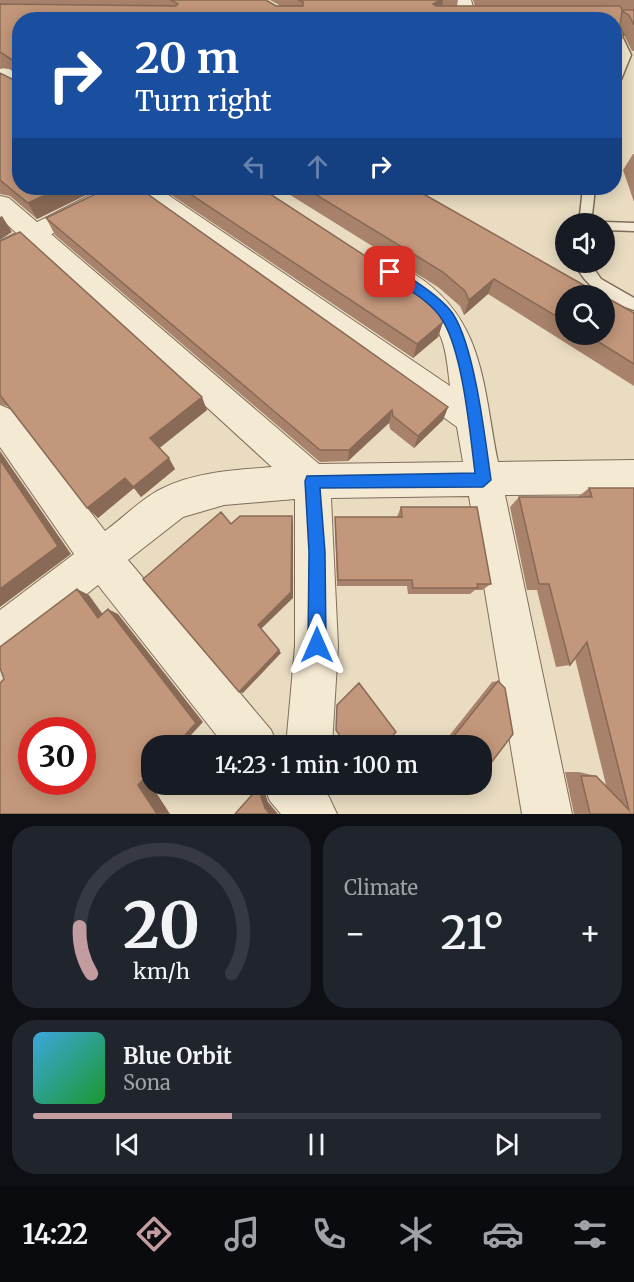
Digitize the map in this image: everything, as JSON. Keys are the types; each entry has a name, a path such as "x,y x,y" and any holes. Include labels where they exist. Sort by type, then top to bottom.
{"street":[{"path":"0,252 109,195"},
{"path":"152,195 475,421"},
{"path":"0,204 32,235 312,481 317,552 317,668 310,735"},
{"path":"358,252 427,297 448,316 458,341 475,421 483,480 547,814"},
{"path":"0,420 100,557 246,735"},
{"path":"0,636 173,502 224,488 312,481 634,477"}],"lane":[{"path":"622,42 629,64"},
{"path":"586,213 588,195"},
{"path":"615,226 634,227"},
{"path":"586,273 594,281 634,304"}],"building":[{"path":"171,0 266,0 276,6 303,6 303,2 298,0 440,0 433,4 436,6 620,6 622,10 634,10 634,25 629,15 622,11 12,12 12,60 0,52 0,4 176,6 178,4"},
{"path":"0,73 12,79 12,190 0,180"},
{"path":"18,195 45,195 28,203"},
{"path":"94,195 149,195 448,407 418,436 393,416 392,410 349,450 320,450 46,218"},
{"path":"192,195 272,195 419,291 437,310 443,322 417,344"},
{"path":"316,195 425,195 555,269 555,273 563,273 584,285 555,285 555,315 494,279 469,300 465,291 443,272"},
{"path":"20,232 202,397 150,438 169,458 133,487 125,478 87,508 0,395 0,241"},
{"path":"615,302 634,313 634,364 604,345 615,345"},
{"path":"0,460 58,546 0,589"},
{"path":"589,488 634,488 634,814 590,814 581,776 596,776 629,810 587,642 570,665 549,584 539,584 519,497 592,497"},
{"path":"401,507 477,507 491,584 477,584 478,588 413,588 412,580 338,580 335,517 402,517"},
{"path":"221,512 231,524 240,516 292,516 291,592 258,625 279,650 239,692 143,579"},
{"path":"77,589 98,618 108,609 196,723 185,735 141,735 141,782 138,785 141,795 145,795 157,814 0,814 0,683 4,679 0,668 0,647"},
{"path":"498,681 505,688 513,734 492,762 492,735 455,735"},
{"path":"359,683 396,732 393,735 339,735 336,730 337,705"},
{"path":"252,795 260,795 270,814 235,814"}],"route":[{"path":"317,645 317,552 312,481 483,480 475,421 463,361 448,316 427,297 390,272"}]}
